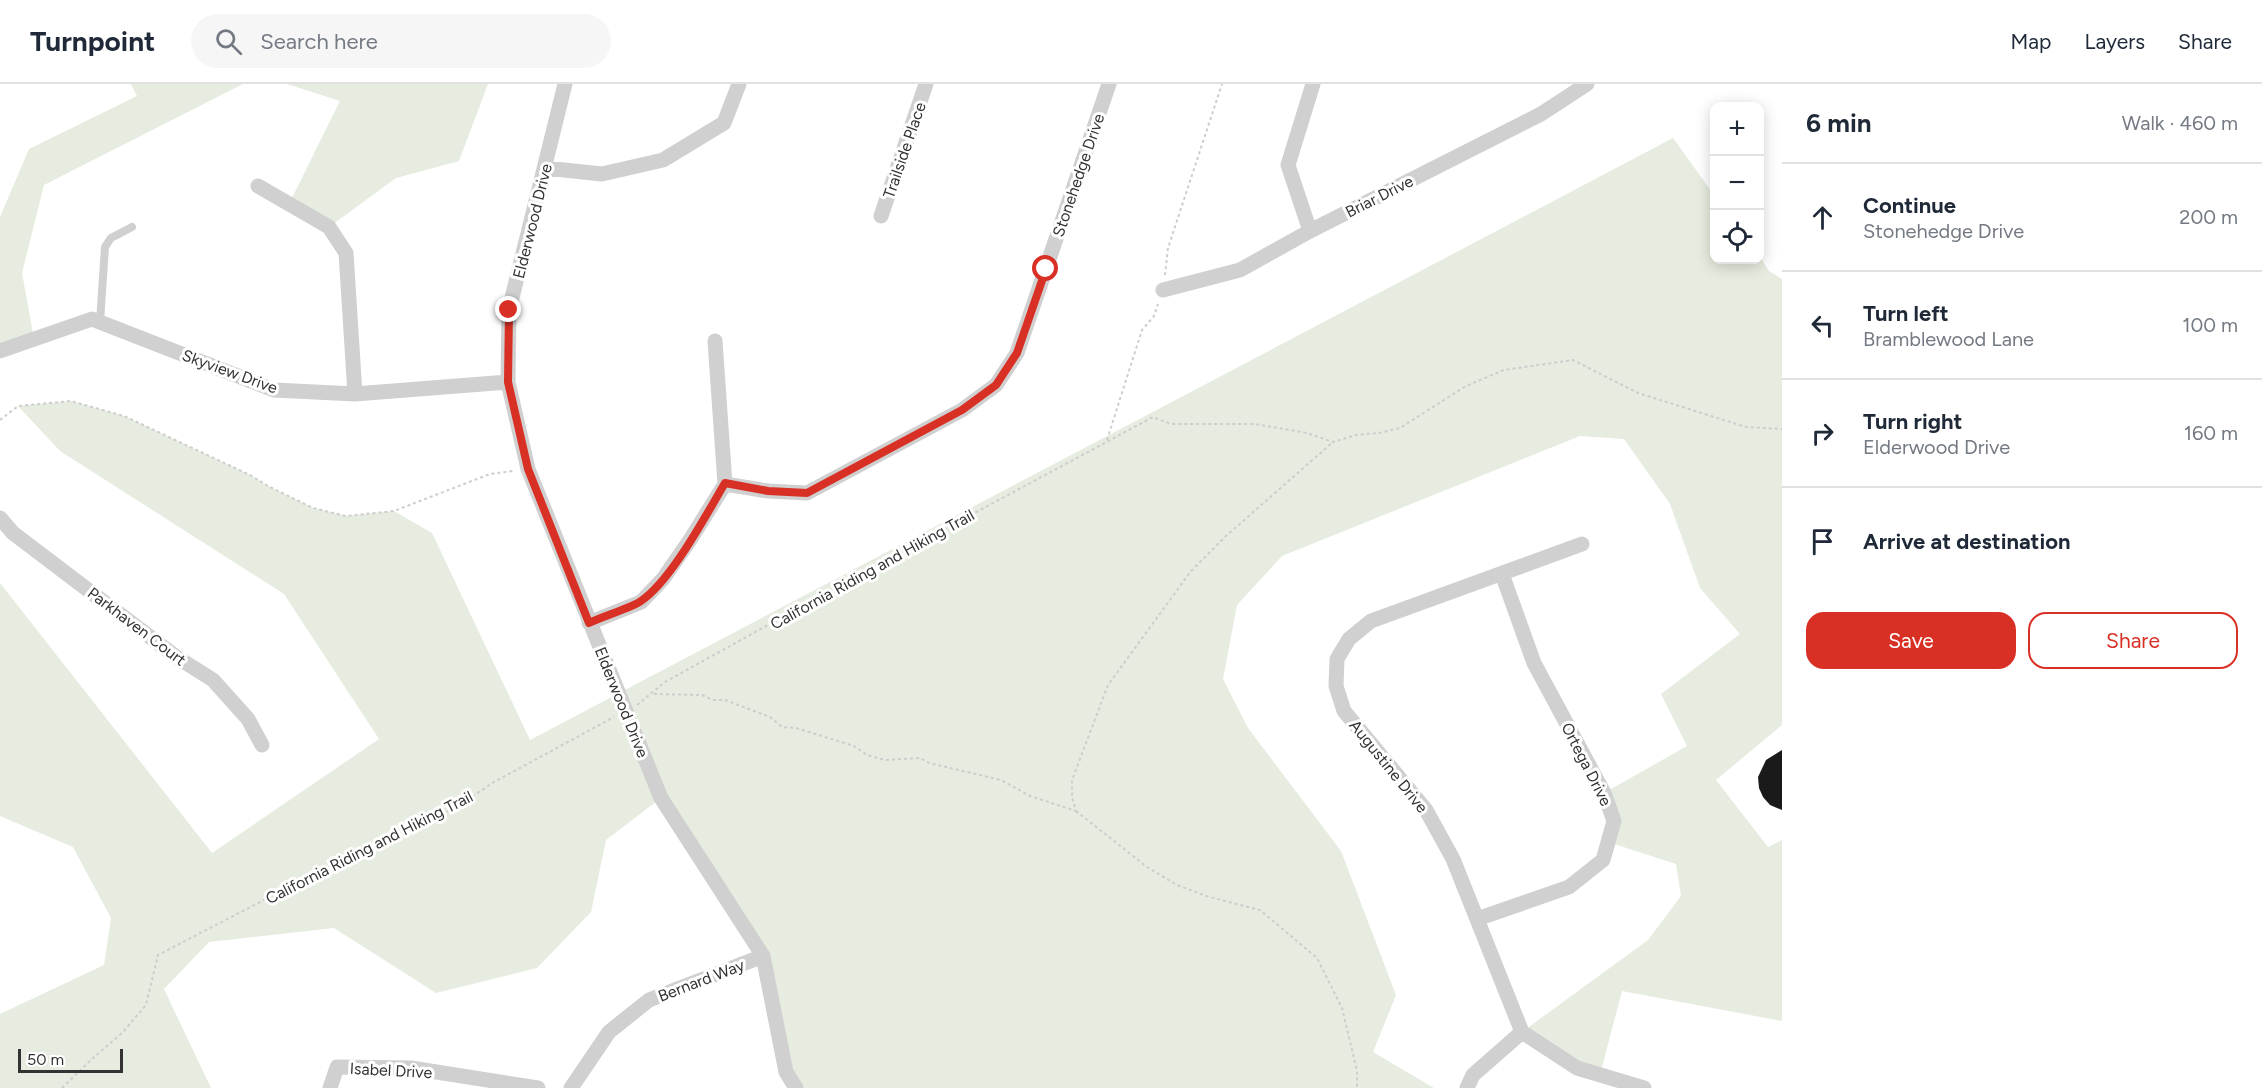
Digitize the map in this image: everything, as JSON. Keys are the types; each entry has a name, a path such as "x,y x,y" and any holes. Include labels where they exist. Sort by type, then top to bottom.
{"street":[{"name":"Elderwood Drive","path":"565,84 509,310 508,382 528,469 661,798 763,956 786,1072 796,1088"},
{"path":"545,168 603,174 663,160 724,123 739,84"},
{"name":"Trailside Place","path":"881,216 926,84"},
{"name":"Stonehedge Drive","path":"725,483 768,491 807,493 962,410 996,385 1017,353 1109,84"},
{"path":"1310,231 1288,165 1313,84"},
{"name":"Briar Drive","path":"1163,290 1240,270 1310,231 1541,114 1587,84"},
{"path":"258,186 329,227 346,253 355,394"},
{"name":"Skyview Drive","path":"0,351 92,319 274,390 355,394 508,382"},
{"path":"589,623 641,602 663,579 725,483 715,341"},
{"name":"Parkhaven Court","path":"0,518 13,533 175,656 213,680 248,719 262,745"},
{"name":"Augustine Drive","path":"1522,1032 1453,858 1426,810 1344,711 1336,686 1337,659 1349,639 1371,621 1582,543"},
{"name":"Ortega Drive","path":"1477,919 1569,887 1603,860 1614,821 1604,793 1534,663 1502,574"},
{"name":"Bernard Way","path":"571,1088 609,1032 649,1000 763,956"},
{"path":"1467,1088 1473,1075 1522,1032 1577,1068 1644,1088"},
{"name":"Isabel Drive","path":"330,1088 337,1067 411,1068 538,1088"}],"lane":[{"path":"100,322 105,247 111,238 132,226"}],"path":[{"path":"1107,440 1142,330 1154,316 1163,290 1168,248 1221,84"},
{"path":"1076,811 1071,780 1108,685 1191,571 1226,536 1333,442 1356,435 1400,428 1466,386 1504,370 1573,360 1638,393 1746,428 1782,429"},
{"path":"0,420 18,406 71,401 124,416 250,475 313,508 346,516 394,511 490,474 528,469"},
{"name":"California Riding and Hiking Trail","path":"63,1088 122,1033 146,1005 158,955 349,856 455,808 542,754 626,711 652,694 665,682 1107,440 1153,417 1171,424 1255,424 1307,433 1333,442"},
{"path":"652,694 702,695 713,700 725,700 770,717 782,727 796,728 854,746 867,755 885,760 920,758 929,763 1001,780 1030,796 1076,811 1147,867 1177,885 1206,897 1260,909 1317,958 1342,1008 1357,1071 1357,1088"}],"shaded area":[{"path":"131,84 243,84 44,185 22,273 34,339 0,351 0,217 29,149 137,96"},
{"path":"287,84 488,84 459,161 396,178 329,227 289,204 340,101"},
{"path":"1673,138 1710,189 1710,264 1764,263 1769,271 1782,279 1782,725 1716,780 1768,847 1782,840 1782,1021 1622,991 1600,1075 1522,1032 1648,940 1681,896 1676,864 1608,842 1604,793 1687,746 1661,694 1740,634 1700,588 1670,504 1624,439 1580,436 1282,556 1237,605 1223,679 1248,728 1341,851 1396,995 1373,1052 1434,1088 796,1088 763,956 661,798 606,840 591,912 537,968 436,993 334,928 209,942 164,989 211,1088 0,1088 0,1014 104,965 111,918 73,847 0,816 0,583 212,853 379,739 284,594 60,451 18,406 71,401 124,416 250,475 313,508 346,516 394,511 432,533 530,740"}],"building":[{"path":"1782,750 1782,810 1770,805 1763,797 1758,777 1766,760"}],"route":[{"path":"509,310 508,382 528,469 589,623 641,602 663,579 725,483 768,491 807,493 962,410 996,385 1017,353 1046,269"}]}
